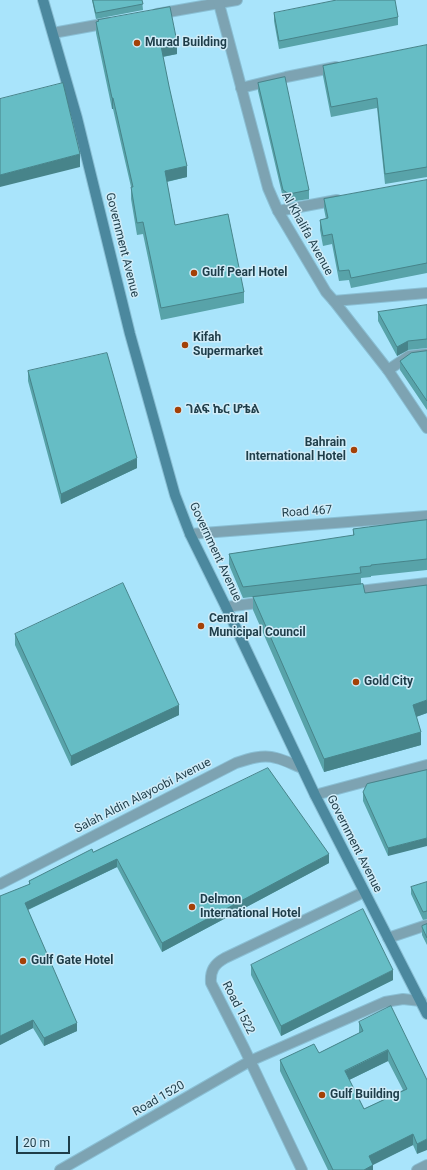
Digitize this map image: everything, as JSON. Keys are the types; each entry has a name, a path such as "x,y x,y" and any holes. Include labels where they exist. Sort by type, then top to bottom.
{"main road":[{"name":"Government Avenue","path":"43,0 77,118 130,334 175,495 190,534 315,795 427,1014"}],"street":[{"path":"151,15 218,1 237,0"},
{"name":"Al Khalifa Avenue","path":"218,1 268,188 278,211 326,292 388,370 427,428"},
{"path":"53,33 121,20"},
{"path":"241,88 346,65"},
{"path":"278,211 344,198"},
{"path":"334,301 427,293"},
{"path":"388,370 408,356 427,354"},
{"name":"Road 467","path":"190,534 427,516"},
{"path":"342,593 427,583"},
{"path":"226,607 272,601"},
{"name":"Salah Aldin Alayoobi Avenue","path":"0,884 236,763 248,759 275,757 302,768"},
{"path":"315,795 427,764"},
{"name":"Road 1522","path":"302,1170 250,1061 210,983 210,976 213,968 218,962 225,958 364,892"},
{"path":"388,938 427,925"},
{"path":"250,1061 385,1002 403,999 421,1001"},
{"name":"Road 1520","path":"60,1170 250,1061"},
{"path":"417,1170 427,1165"}],"building":[{"path":"93,0 142,0 143,4 96,13"},
{"path":"337,0 395,0 398,17 279,41 274,13"},
{"path":"170,7 177,42 161,46 187,166 165,171 175,225 228,214 244,292 161,308 143,222 137,223 131,187 133,187 96,22 99,21 98,20"},
{"path":"427,45 427,167 385,174 377,98 331,107 323,66"},
{"path":"285,77 309,190 289,194 283,190 258,83"},
{"path":"63,83 80,154 0,175 0,99"},
{"path":"427,180 427,263 351,278 349,270 339,271 332,234 323,236 320,220 328,218 324,199"},
{"path":"427,305 427,339 408,341 397,347 378,312"},
{"path":"427,351 427,401 400,361 411,353"},
{"path":"107,353 137,458 61,494 28,371"},
{"path":"427,520 427,559 360,567 361,573 243,587 229,554 354,535 353,529"},
{"path":"123,583 179,705 71,756 15,634"},
{"name":"Gold City","path":"363,584 365,593 427,585 427,700 413,705 421,732 324,759 253,597"},
{"name":"Delmon International Hotel","path":"268,768 329,854 162,943 117,859 25,903 77,1023 44,1038 33,1020 0,1036 0,896 30,884 29,881 92,849 93,852"},
{"path":"427,770 427,838 388,848 363,792 367,784"},
{"path":"427,882 427,911 423,912 411,887"},
{"path":"363,909 393,970 281,1026 251,965"},
{"path":"427,924 427,938 422,926"},
{"name":"Gulf Building","path":"391,1006 427,1080 427,1139 417,1144 413,1134 369,1156 373,1165 364,1170 333,1170 280,1060 314,1044 319,1053 363,1031 359,1022","holes":["388,1050 407,1089 364,1109 345,1071"]}],"place":[{"name":"Murad Building","path":"137,43"},
{"name":"Gulf Pearl Hotel","path":"194,273"},
{"name":"Kifah Supermarket","path":"185,345"},
{"name":"ገልፍ ኬር ሆቴል","path":"178,410"},
{"name":"Bahrain International Hotel","path":"354,450"},
{"name":"Central Municipal Council","path":"201,626"},
{"name":"Gold City","path":"356,682"},
{"name":"Delmon International Hotel","path":"192,907"},
{"name":"Gulf Gate Hotel","path":"23,961"},
{"name":"Gulf Building","path":"322,1095"}]}
